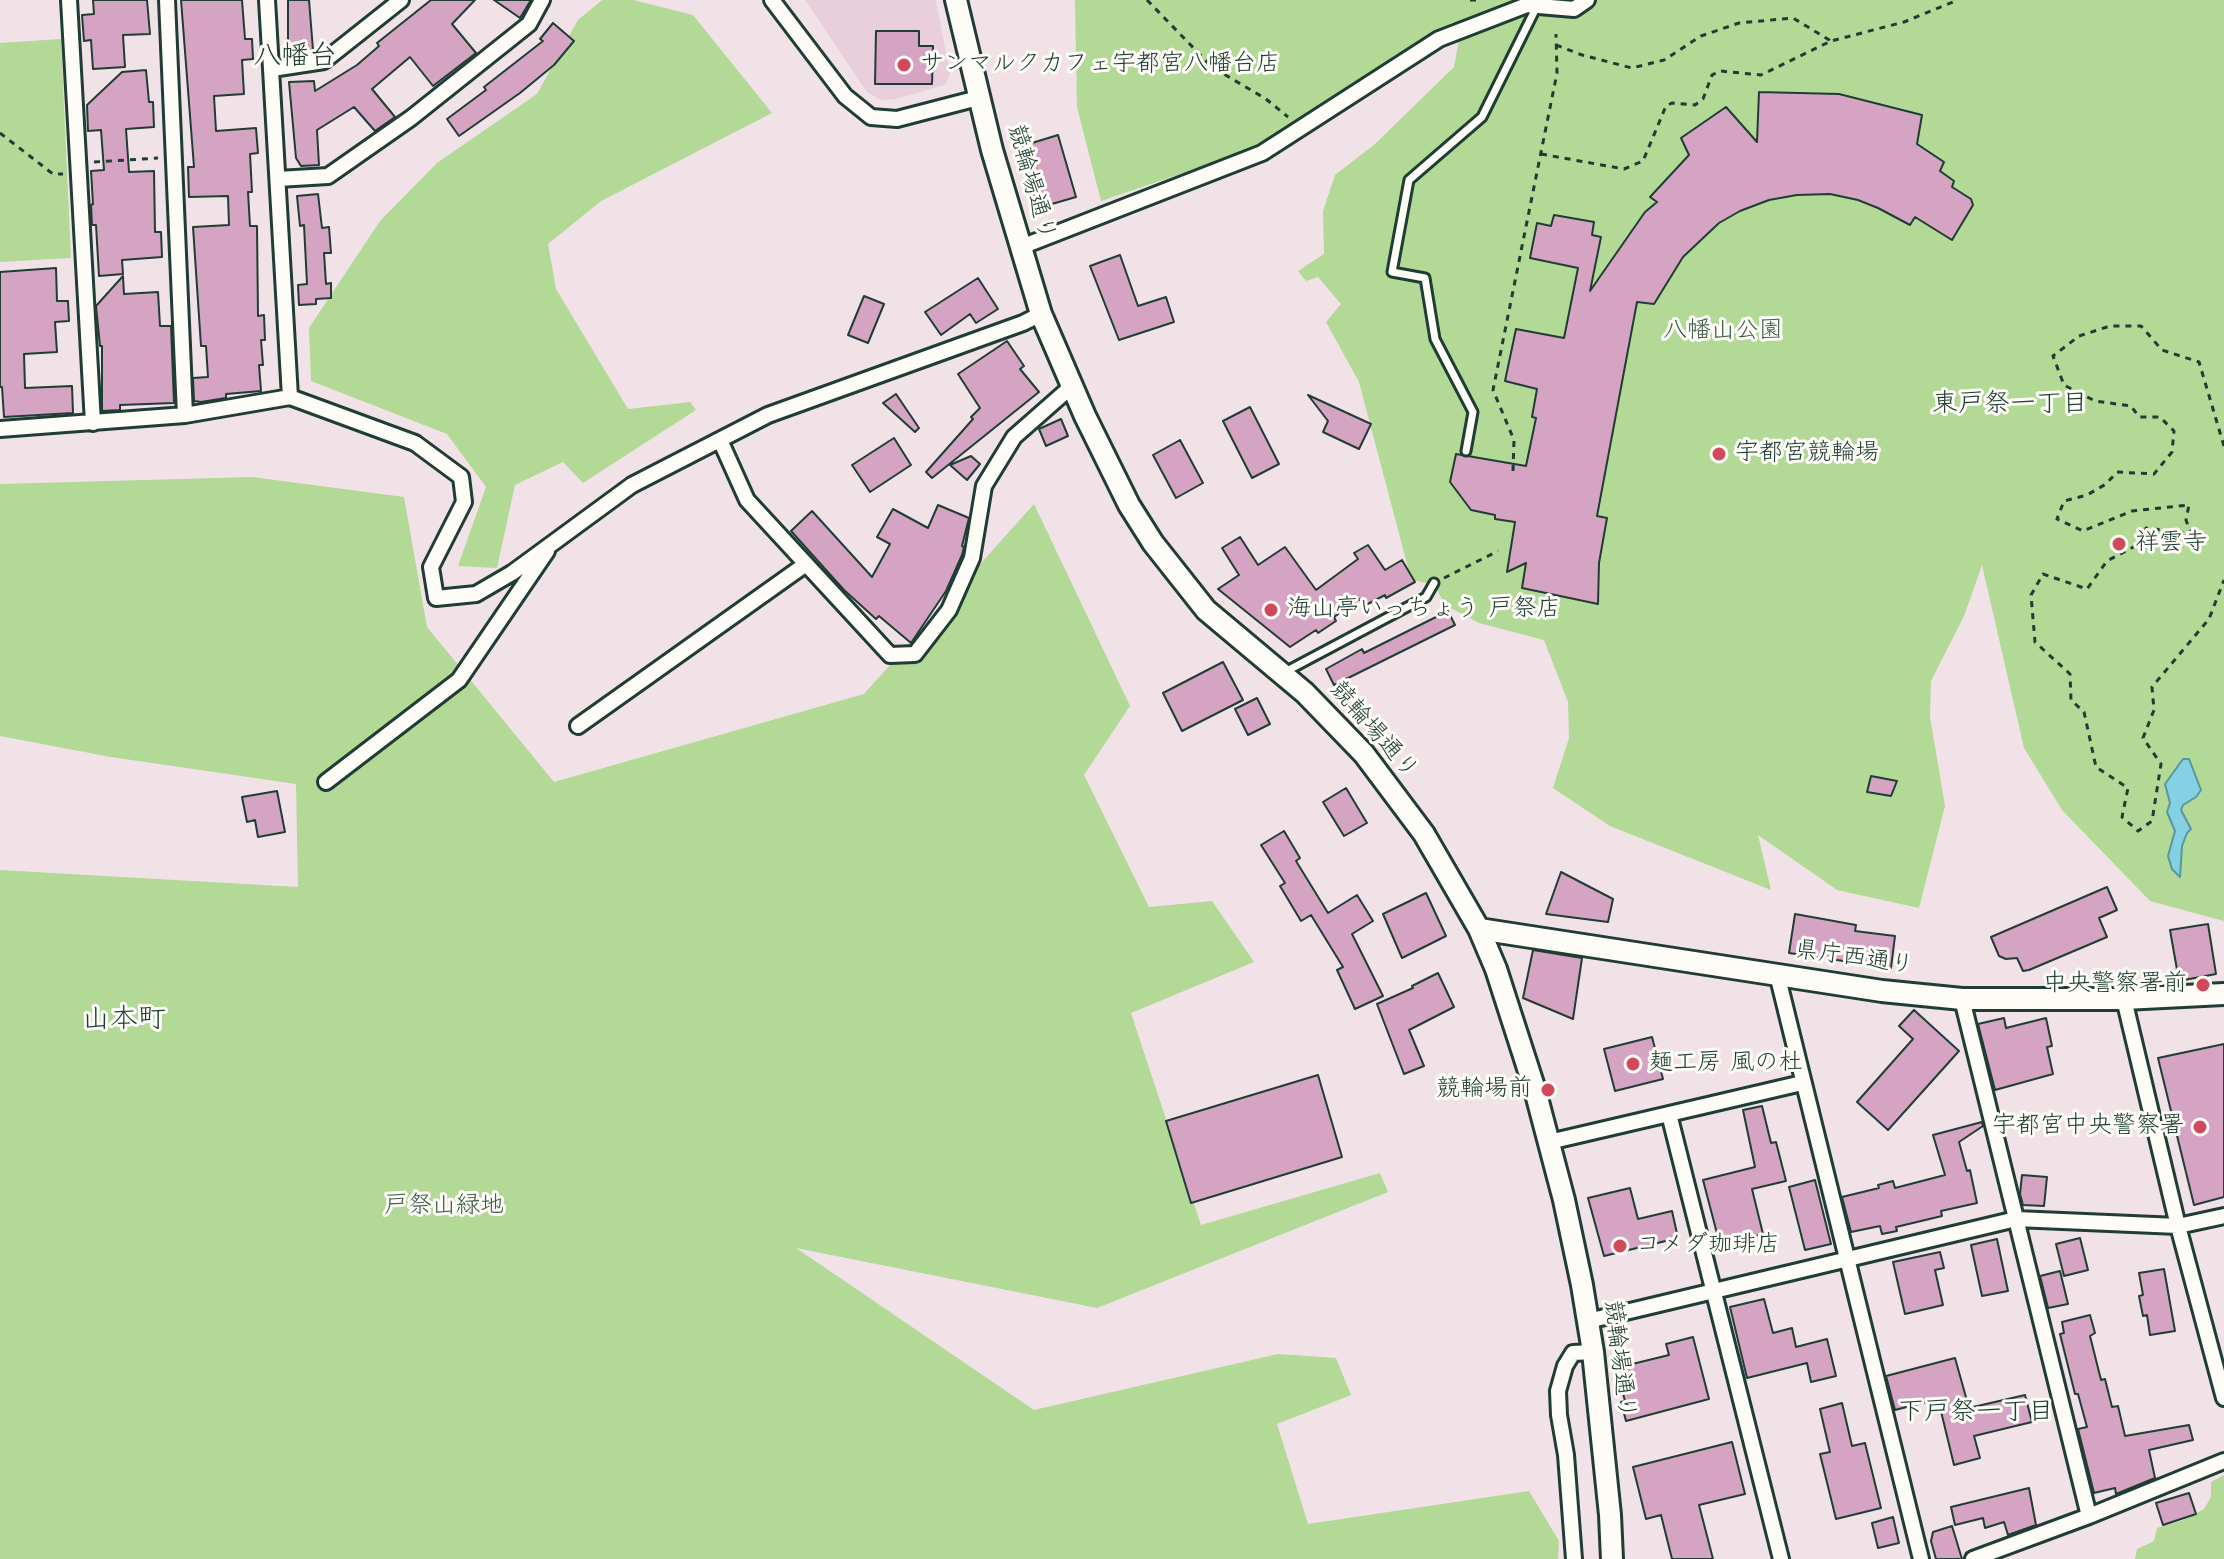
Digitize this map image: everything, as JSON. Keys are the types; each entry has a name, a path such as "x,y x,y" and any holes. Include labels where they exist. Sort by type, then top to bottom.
{"street":[{"path":"69,0 93,423"},
{"path":"167,0 185,415"},
{"path":"267,0 290,397"},
{"path":"272,69 324,61 401,0"},
{"path":"278,179 328,176 411,118 529,24 542,0"},
{"path":"772,0 845,96 871,117 897,119 978,98"},
{"name":"競輪場通り","path":"956,0 978,98 1041,314 1105,460 1129,505 1153,543 1206,610 1337,723 1364,754 1424,834 1479,929 1519,1039 1549,1142 1572,1238 1593,1352 1612,1559"},
{"path":"1021,247 1262,153 1439,39 1527,5 1574,9 1587,0"},
{"path":"0,429 185,415 290,397 415,443 461,477 464,502 431,567 436,598 476,594 512,573 632,485 768,415 1041,314"},
{"path":"720,440 747,500 890,655 915,654 949,610 972,558 984,486 1014,437 1072,386"},
{"path":"326,782 459,680 554,541"},
{"path":"578,726 806,564"},
{"name":"県庁西通り","path":"1479,929 1882,991 1962,999 2124,999 2224,994"},
{"path":"1777,974 1921,1559"},
{"path":"1962,999 2089,1516"},
{"path":"2124,999 2178,1226 2224,1398"},
{"path":"1549,1142 1802,1083"},
{"path":"1669,1114 1781,1559"},
{"path":"1588,1321 2016,1219 2178,1226 2224,1216"},
{"path":"1574,1559 1558,1391 1565,1366 1573,1353 1593,1352"},
{"path":"1973,1559 2224,1461"}],"lane":[{"path":"1466,451 1473,412 1435,339 1425,278 1392,272 1409,180 1482,117 1537,6"},
{"path":"1282,674 1426,597 1434,583"}],"path":[{"path":"1147,0 1212,67 1266,99 1301,127"},
{"path":"1470,0 1477,0"},
{"path":"1541,154 1624,169 1643,161 1666,106 1672,103 1695,105 1703,99 1712,75 1720,71 1761,75 1831,41 1904,22 1958,0"},
{"path":"1556,45 1632,68 1664,60 1701,36 1739,23 1793,18 1831,41"},
{"path":"1513,471 1514,440 1493,390 1557,73 1556,34"},
{"path":"0,133 53,174 78,168 173,157"},
{"path":"2224,446 2199,362 2162,350 2141,326 2110,326 2079,336 2053,356 2064,385 2095,401 2131,406 2139,417 2160,417 2174,431 2172,452 2154,474 2117,472 2106,484 2087,495 2064,501 2057,519 2083,531 2132,511 2189,505 2186,520 2191,534 2146,528 2143,542 2107,561 2087,589 2043,574 2031,595 2035,642 2070,674 2071,700 2084,712 2096,767 2128,788 2122,817 2138,831 2152,821 2161,764 2143,738 2154,710 2152,687 2209,619 2224,580"},
{"path":"1434,583 1498,551"}],"shaded area":[{"path":"805,0 936,0 950,74 945,85 896,99 881,100 867,92"}],"green space":[{"path":"602,0 633,0 693,15 772,113 601,201 548,244 556,289 628,409 690,402 696,410 583,483 563,462 515,485 497,568 458,566 486,487 447,434 311,381 309,328 380,221 437,163 537,94 578,20"},
{"name":"八幡山公園","path":"1075,0 2224,0 2224,921 2150,901 2062,810 2024,748 1982,565 1964,616 1931,681 1930,717 1945,806 1919,908 1837,890 1758,835 1771,890 1610,826 1553,788 1569,738 1568,702 1544,640 1479,623 1445,605 1435,586 1411,579 1359,382 1326,322 1341,304 1318,277 1306,281 1298,271 1324,254 1323,211 1335,175 1375,144 1454,67 1459,40 1453,22 1265,145 1101,201 1077,107"},
{"path":"61,39 71,258 0,262 0,43"},
{"name":"戸祭山緑地","path":"252,477 404,497 427,627 554,782 864,694 1034,504 1130,706 1084,775 1149,907 1212,901 1254,962 1131,1013 1201,1225 1380,1173 1388,1192 1097,1308 796,1248 1034,1410 1278,1354 1336,1358 1351,1395 1277,1424 1308,1524 1529,1491 1559,1541 1558,1559 0,1559 0,870 298,887 296,784 111,757 0,736 0,484"},
{"path":"2224,1475 2224,1559 2135,1559 2137,1549 2154,1541 2157,1528 2181,1521 2204,1509 2211,1497 2211,1482"}],"water":[{"path":"2183,759 2189,759 2201,790 2181,810 2191,829 2182,846 2180,877 2172,869 2168,856 2175,831 2167,812 2170,803 2165,784"}],"building":[{"path":"93,0 147,0 150,34 123,35 125,67 93,69 91,40 84,41 82,15 94,14"},
{"path":"181,0 242,0 245,39 252,39 253,59 242,60 244,94 214,96 216,131 256,128 258,153 250,154 252,192 248,192 250,226 257,226 258,316 264,315 265,340 261,340 263,365 259,365 261,391 226,394 226,398 201,402 194,401 193,378 208,377 206,346 201,346 193,227 229,225 228,196 189,197 188,167 194,167"},
{"path":"288,0 309,0 313,50 288,51"},
{"path":"431,0 475,0 452,24 476,53 433,86 410,57 372,89 395,117 375,131 354,107 317,130 319,165 301,166 296,158 289,82 314,81 315,91 357,65 379,46 377,43"},
{"path":"494,0 531,0 520,18"},
{"path":"553,23 574,41 554,65 459,136 447,119 543,41 540,39"},
{"name":"サンマルクカフェ宇都宮八幡台店","path":"876,31 919,31 919,46 933,46 932,84 875,84"},
{"path":"146,70 149,102 153,102 154,127 126,129 129,172 154,171 155,232 161,232 162,257 122,260 123,274 99,276 96,225 92,225 91,171 104,170 101,130 88,131 87,105 122,72"},
{"path":"1759,92 1839,94 1922,115 1917,144 1944,162 1940,171 1954,181 1952,187 1971,199 1973,205 1952,240 1915,217 1910,225 1858,200 1830,194 1769,200 1719,223 1683,257 1654,304 1637,302 1597,516 1607,518 1599,563 1598,604 1522,588 1526,563 1507,572 1515,522 1471,510 1450,482 1456,454 1526,466 1536,418 1532,417 1537,389 1505,381 1516,329 1564,338 1578,268 1530,258 1537,223 1551,226 1554,215 1594,222 1592,235 1601,237 1590,291 1645,212 1657,202 1650,197 1689,155 1681,138 1726,107 1757,142"},
{"path":"1058,135 1076,197 1038,208 1019,147"},
{"path":"318,194 322,228 329,227 331,253 324,253 326,284 331,283 331,298 316,299 316,304 299,305 298,285 307,284 304,225 300,226 297,196"},
{"path":"1120,255 1138,306 1166,297 1174,322 1119,340 1090,266"},
{"path":"56,268 57,301 68,301 69,321 55,322 57,352 24,354 25,388 72,386 73,413 4,417 0,387 0,272"},
{"path":"123,276 124,294 158,292 160,326 171,326 174,403 120,405 120,410 102,411 102,346 96,306"},
{"path":"978,278 998,309 976,323 970,314 941,335 925,312"},
{"path":"864,296 884,304 868,343 848,335"},
{"path":"1007,341 1024,366 1020,369 1039,392 932,478 926,472 980,408 958,374"},
{"path":"896,394 919,428 915,432 883,403"},
{"path":"1308,395 1371,424 1359,449 1323,432 1328,421"},
{"path":"1250,407 1279,464 1252,478 1223,421"},
{"path":"1061,419 1068,436 1046,446 1039,429"},
{"path":"894,438 911,465 870,492 852,465"},
{"path":"1180,440 1203,483 1176,498 1153,455"},
{"path":"971,456 980,464 967,480 950,465"},
{"path":"938,505 969,518 964,547 946,591 911,643 879,616 876,619 844,590 791,531 812,511 872,577 890,544 877,537 893,509 928,528"},
{"path":"1240,537 1258,565 1285,547 1316,590 1358,559 1354,553 1368,545 1385,570 1402,560 1415,582 1364,606 1360,599 1334,617 1336,621 1290,647 1218,589 1239,575 1222,548"},
{"path":"1448,611 1455,625 1334,685 1326,669 1362,649 1364,653"},
{"path":"1223,662 1243,700 1182,731 1163,693"},
{"path":"1257,698 1270,724 1248,735 1235,709"},
{"path":"1871,776 1897,781 1891,796 1867,792"},
{"path":"1346,788 1367,823 1344,836 1323,802"},
{"path":"277,791 285,832 258,837 255,820 247,822 242,797"},
{"path":"1284,831 1300,858 1296,861 1328,913 1357,895 1373,921 1352,934 1383,996 1355,1009 1337,970 1343,967 1311,915 1301,921 1280,886 1285,883 1261,845"},
{"path":"1561,872 1613,899 1608,922 1546,914"},
{"path":"2107,887 2117,910 2099,918 2107,937 2029,970 2023,971 2017,958 1999,956 1991,937"},
{"path":"1426,893 1446,936 1402,958 1383,914"},
{"path":"1795,914 1856,925 1855,931 1895,936 1891,968 1789,953"},
{"path":"2208,924 2216,974 2179,981 2170,930"},
{"path":"1533,950 1582,958 1573,1019 1523,998"},
{"path":"1438,973 1454,1007 1409,1030 1424,1066 1404,1074 1377,1004"},
{"path":"1914,1010 1959,1051 1888,1130 1857,1102 1913,1039 1899,1026"},
{"path":"2004,1018 2006,1028 2046,1018 2052,1046 2047,1047 2053,1074 1995,1090 1978,1024"},
{"name":"麺工房 風の杜","path":"1652,1037 1663,1079 1615,1091 1604,1049"},
{"name":"宇都宮中央警察署","path":"2224,1044 2224,1197 2194,1205 2158,1058"},
{"path":"1318,1075 1342,1157 1191,1203 1166,1121"},
{"path":"1762,1106 1771,1143 1776,1142 1786,1181 1752,1189 1763,1234 1720,1245 1703,1180 1755,1167 1743,1110"},
{"path":"1982,1122 1983,1126 1959,1142 1967,1171 1970,1170 1977,1203 1941,1211 1942,1216 1896,1227 1897,1231 1882,1234 1880,1226 1851,1232 1842,1197 1879,1188 1878,1185 1893,1181 1895,1188 1945,1175 1933,1135"},
{"path":"2022,1175 2047,1177 2044,1206 2023,1205 2020,1194"},
{"path":"1815,1180 1831,1244 1805,1250 1789,1187"},
{"path":"1630,1188 1638,1219 1672,1211 1678,1238 1604,1256 1588,1198"},
{"path":"2080,1238 2088,1270 2064,1276 2056,1244"},
{"path":"1997,1239 2008,1291 1982,1296 1971,1245"},
{"path":"1940,1252 1944,1268 1935,1270 1943,1305 1905,1314 1893,1262"},
{"path":"2164,1269 2175,1331 2150,1335 2147,1315 2143,1316 2139,1296 2143,1295 2139,1273"},
{"path":"2060,1271 2068,1304 2048,1308 2040,1276"},
{"path":"1764,1299 1773,1333 1792,1328 1796,1347 1827,1339 1836,1376 1811,1382 1807,1363 1747,1378 1730,1307"},
{"path":"2090,1315 2095,1333 2090,1336 2101,1380 2105,1379 2112,1407 2118,1406 2125,1436 2189,1425 2193,1440 2149,1450 2155,1478 2116,1494 2115,1488 2094,1493 2078,1429 2087,1427 2060,1334 2064,1333 2062,1322"},
{"path":"1693,1337 1709,1399 1626,1421 1621,1402 1625,1401 1616,1368 1669,1355 1666,1344"},
{"path":"1955,1358 1969,1408 2025,1395 2032,1422 1974,1436 1980,1458 1954,1465 1938,1399 1895,1410 1886,1376"},
{"path":"1842,1403 1852,1446 1865,1443 1881,1508 1836,1519 1820,1454 1830,1452 1820,1409"},
{"path":"1732,1442 1745,1494 1699,1505 1713,1559 1672,1559 1661,1515 1646,1519 1633,1467"},
{"path":"2029,1488 2036,1525 2008,1535 2004,1522 1985,1528 1983,1518 1955,1525 1951,1507"},
{"path":"2189,1493 2196,1514 2163,1525 2156,1503"},
{"path":"1893,1517 1899,1543 1878,1548 1872,1523"},
{"path":"1952,1526 1962,1559 1936,1559 1931,1541 1933,1532"}],"place":[{"name":"サンマルクカフェ宇都宮八幡台店","path":"904,65"},
{"name":"宇都宮競輪場","path":"1719,454"},
{"name":"祥雲寺","path":"2119,544"},
{"name":"海山亭いっちょう 戸祭店","path":"1271,610"},
{"name":"中央警察署前","path":"2203,985"},
{"name":"麺工房 風の杜","path":"1633,1064"},
{"name":"競輪場前","path":"1548,1090"},
{"name":"宇都宮中央警察署","path":"2200,1127"},
{"name":"コメダ珈琲店","path":"1620,1246"}],"district":[{"name":"八幡台","path":"295,58"},
{"name":"東戸祭一丁目","path":"2010,406"},
{"name":"山本町","path":"124,1021"},
{"name":"下戸祭一丁目","path":"1976,1414"}]}
